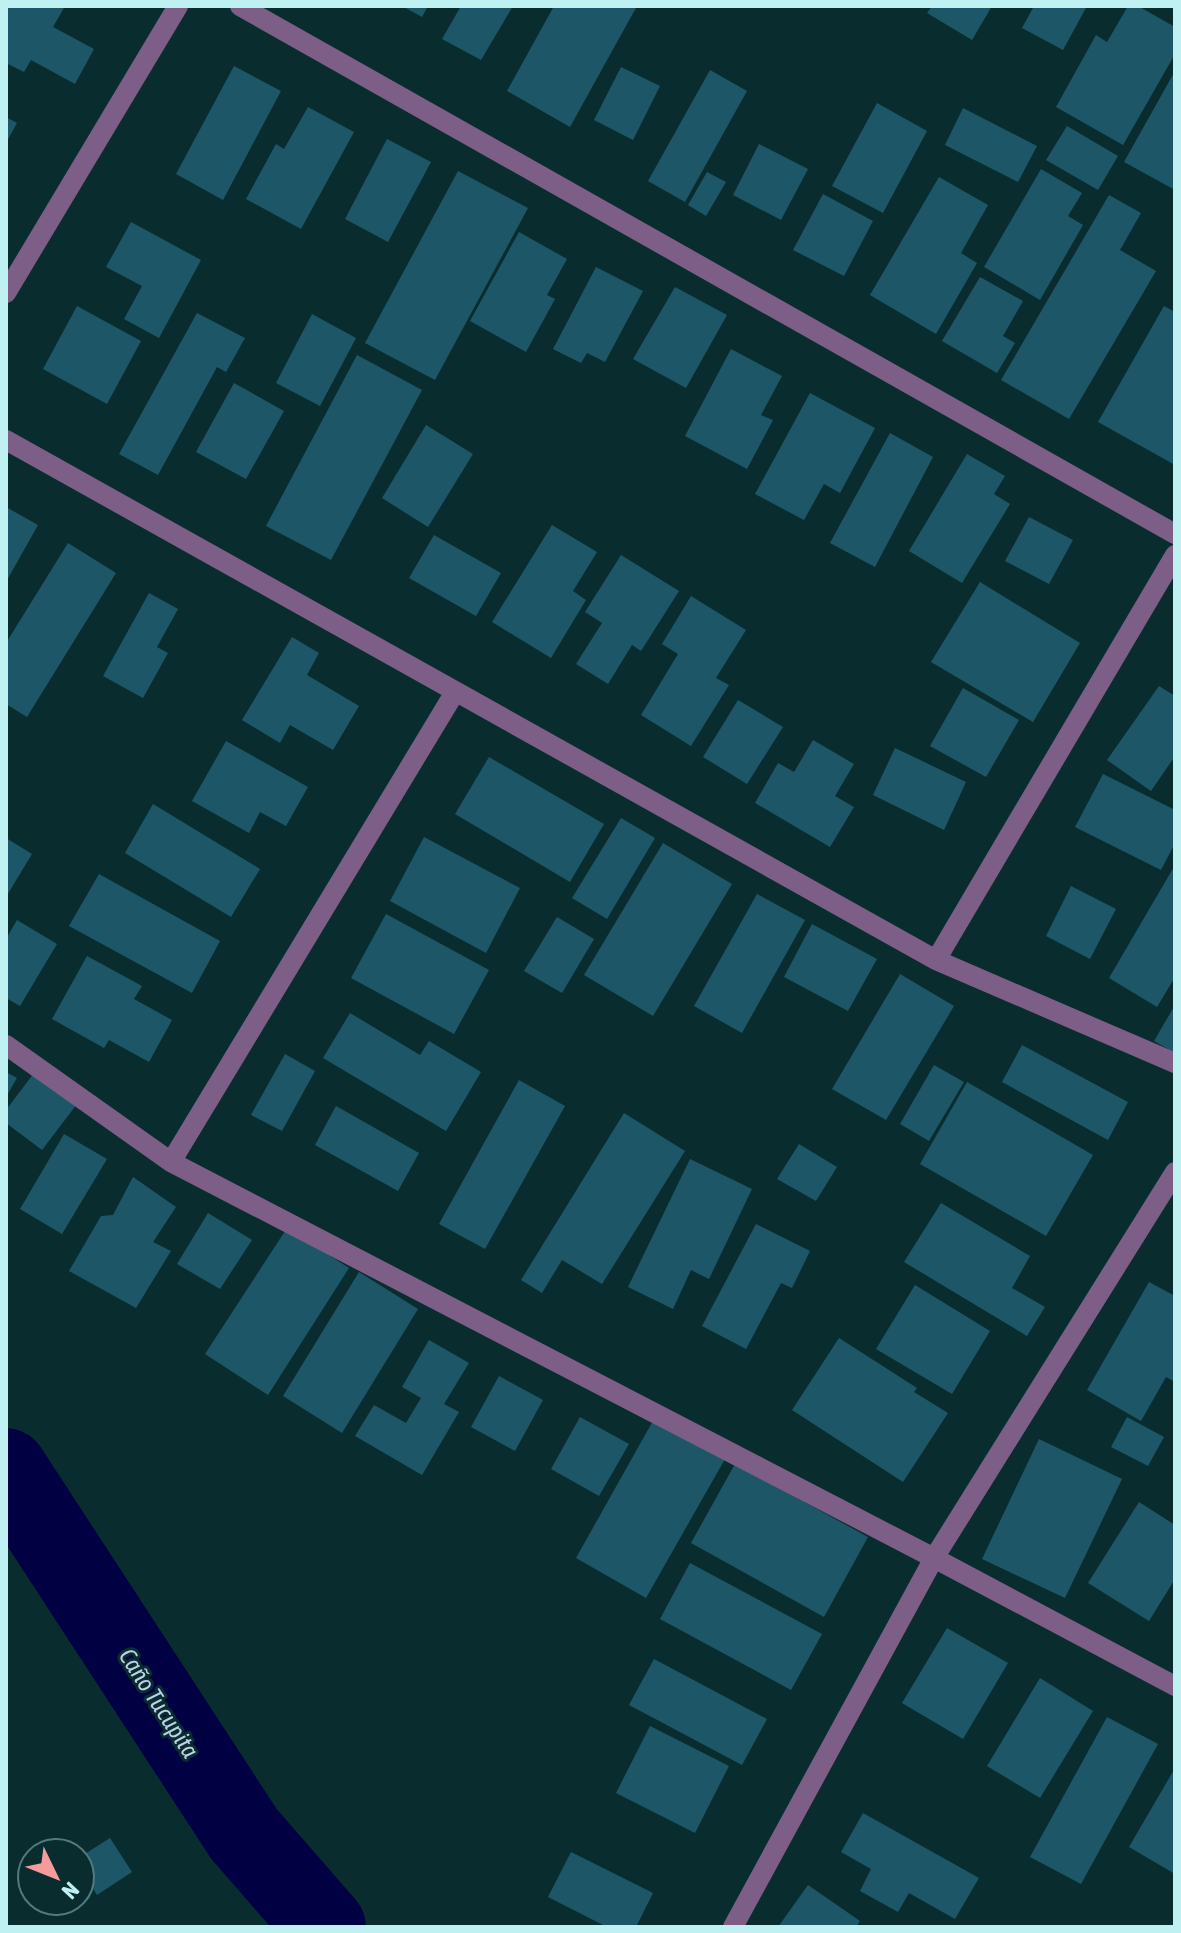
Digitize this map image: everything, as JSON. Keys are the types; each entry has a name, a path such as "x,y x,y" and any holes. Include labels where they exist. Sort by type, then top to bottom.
{"street":[{"path":"6,293 178,6"},
{"path":"240,6 1175,534"},
{"path":"6,440 936,960 1175,1063"},
{"path":"936,960 1175,555"},
{"path":"171,1162 455,692"},
{"path":"6,1045 171,1162 1175,1686"},
{"path":"733,1927 934,1558 1175,1172"}],"building":[{"path":"6,6 65,6 53,27 94,49 75,84 31,60 24,72 6,63"},
{"path":"402,6 428,6 422,17"},
{"path":"461,6 513,6 481,60 442,39"},
{"path":"554,6 637,6 570,127 507,91"},
{"path":"932,6 992,6 972,40 927,13"},
{"path":"1034,6 1087,6 1063,50 1022,28"},
{"path":"1128,6 1138,6 1175,27 1175,54 1123,145 1056,107 1096,35 1107,42"},
{"path":"234,66 281,91 223,200 176,174"},
{"path":"621,67 660,86 633,140 594,120"},
{"path":"710,70 747,91 685,202 648,181"},
{"path":"1175,71 1175,190 1124,162"},
{"path":"877,103 927,131 883,213 832,186"},
{"path":"308,107 354,132 301,229 246,199 276,144 284,149"},
{"path":"963,108 1037,146 1018,182 945,145"},
{"path":"6,117 17,123 6,143"},
{"path":"1067,126 1118,156 1098,190 1046,160"},
{"path":"387,139 431,162 388,242 345,219"},
{"path":"759,144 808,169 781,220 733,195"},
{"path":"1041,169 1082,193 1068,216 1083,225 1040,300 984,267"},
{"path":"458,171 528,208 435,380 365,343"},
{"path":"707,172 726,182 706,216 688,205"},
{"path":"939,177 988,205 961,253 977,263 936,334 870,295"},
{"path":"823,194 873,221 844,276 793,250"},
{"path":"1109,195 1141,213 1120,250 1156,271 1069,419 1001,380"},
{"path":"131,222 201,260 159,338 124,319 142,286 106,267"},
{"path":"519,232 567,259 547,295 555,299 526,352 470,321"},
{"path":"596,267 643,291 605,362 587,353 581,363 553,349"},
{"path":"980,277 1023,301 1003,336 1015,343 997,373 942,341"},
{"path":"675,287 727,315 686,388 633,359"},
{"path":"77,306 141,341 107,404 43,369"},
{"path":"1164,306 1175,312 1175,465 1098,422"},
{"path":"197,313 245,338 226,372 217,367 158,475 119,454"},
{"path":"312,314 356,338 320,406 276,383"},
{"path":"731,349 782,376 761,415 773,420 747,469 685,436"},
{"path":"357,355 422,390 331,560 266,526"},
{"path":"234,383 284,411 246,479 196,452"},
{"path":"810,393 875,428 840,493 824,484 804,520 755,494"},
{"path":"426,425 473,454 428,527 382,498"},
{"path":"890,433 933,457 875,567 830,543"},
{"path":"967,454 1005,476 994,494 1010,504 962,583 909,551"},
{"path":"6,507 38,525 6,582"},
{"path":"1029,517 1073,540 1049,584 1005,561"},
{"path":"552,525 597,552 573,591 586,600 551,658 492,622"},
{"path":"434,535 501,573 476,616 409,578"},
{"path":"68,543 116,573 27,717 6,704 6,643"},
{"path":"621,555 679,591 641,651 632,645 608,684 576,664 602,623 585,612"},
{"path":"980,582 1080,643 1033,722 931,662"},
{"path":"149,593 178,609 157,647 168,653 143,698 103,676"},
{"path":"691,596 746,630 716,678 729,685 691,746 641,715 678,654 662,644"},
{"path":"292,637 319,653 307,675 359,706 333,750 290,725 280,743 242,720"},
{"path":"1159,686 1175,696 1175,756 1151,791 1107,760"},
{"path":"963,688 1019,720 986,777 930,746"},
{"path":"738,700 783,727 747,784 703,757"},
{"path":"813,740 854,764 835,796 854,807 830,847 755,803 778,763 794,772"},
{"path":"226,741 308,787 286,826 260,812 249,833 192,801"},
{"path":"895,748 966,782 944,830 873,795"},
{"path":"489,757 604,824 570,882 455,814"},
{"path":"1103,774 1175,810 1175,843 1161,870 1075,827"},
{"path":"153,804 260,869 231,917 125,853"},
{"path":"621,818 655,838 607,919 572,898"},
{"path":"424,837 520,888 486,953 390,901"},
{"path":"6,838 32,854 6,897"},
{"path":"663,843 732,884 653,1016 584,975"},
{"path":"1175,865 1175,977 1157,1007 1109,978"},
{"path":"99,874 220,941 192,993 69,926"},
{"path":"1071,886 1116,909 1090,959 1046,936"},
{"path":"757,894 805,920 742,1033 694,1006"},
{"path":"386,914 489,970 454,1034 351,978"},
{"path":"557,917 594,939 562,993 524,971"},
{"path":"17,920 57,944 20,1006 6,998 6,939"},
{"path":"812,924 877,959 848,1011 784,977"},
{"path":"87,956 142,986 134,999 172,1020 149,1062 109,1040 104,1048 52,1019"},
{"path":"900,974 954,1006 886,1120 832,1089"},
{"path":"1175,1005 1175,1053 1154,1041"},
{"path":"350,1013 420,1055 429,1041 481,1072 446,1131 323,1058"},
{"path":"1022,1045 1128,1102 1108,1140 1002,1082"},
{"path":"285,1054 315,1071 282,1131 251,1115"},
{"path":"934,1065 964,1082 929,1141 900,1124"},
{"path":"37,1069 80,1100 42,1150 6,1123 6,1110"},
{"path":"6,1072 17,1078 6,1097"},
{"path":"519,1080 565,1106 485,1249 439,1224"},
{"path":"967,1082 1093,1155 1046,1236 920,1164"},
{"path":"336,1106 419,1153 398,1191 315,1145"},
{"path":"624,1113 685,1151 602,1284 562,1260 542,1293 521,1280"},
{"path":"64,1134 107,1159 62,1234 20,1209"},
{"path":"799,1144 837,1167 816,1201 777,1179"},
{"path":"690,1159 752,1189 709,1279 691,1270 673,1309 628,1287"},
{"path":"133,1177 176,1207 153,1242 171,1251 136,1308 69,1271 101,1216 113,1215"},
{"path":"941,1203 1030,1256 1012,1288 1045,1307 1027,1336 904,1262"},
{"path":"208,1213 252,1240 220,1289 177,1264"},
{"path":"756,1224 810,1251 792,1288 781,1283 746,1349 702,1326"},
{"path":"287,1228 349,1268 268,1395 205,1354"},
{"path":"359,1272 418,1309 342,1433 283,1396"},
{"path":"1149,1282 1175,1296 1175,1382 1166,1377 1141,1421 1087,1390"},
{"path":"915,1285 990,1331 952,1394 876,1349"},
{"path":"839,1338 917,1388 914,1392 948,1413 903,1482 792,1410"},
{"path":"429,1340 469,1363 444,1404 459,1412 422,1475 355,1436 374,1405 406,1423 421,1398 402,1387"},
{"path":"499,1376 543,1400 515,1451 471,1427"},
{"path":"580,1417 629,1444 599,1496 551,1469"},
{"path":"1127,1417 1164,1437 1148,1466 1111,1447"},
{"path":"654,1419 725,1459 646,1598 576,1558"},
{"path":"1039,1439 1122,1479 1065,1598 982,1559"},
{"path":"735,1464 868,1537 824,1617 691,1543"},
{"path":"1139,1502 1175,1525 1175,1579 1149,1621 1088,1583"},
{"path":"690,1563 822,1634 791,1690 660,1619"},
{"path":"947,1628 1008,1663 963,1739 902,1703"},
{"path":"654,1659 767,1719 742,1765 629,1705"},
{"path":"1040,1678 1093,1711 1040,1798 987,1766"},
{"path":"1107,1717 1158,1744 1081,1884 1030,1857"},
{"path":"650,1726 729,1766 695,1833 616,1793"},
{"path":"1175,1768 1175,1874 1129,1847"},
{"path":"863,1813 979,1878 955,1919 909,1893 898,1912 860,1891 871,1869 841,1852"},
{"path":"110,1838 132,1872 97,1895 96,1893 96,1847"},
{"path":"571,1852 653,1893 636,1927 607,1927 548,1897"},
{"path":"808,1885 860,1921 856,1927 778,1927"}],"waterway":[{"name":"Caño Tucupita","path":"6,1469 244,1834 325,1927"}]}
